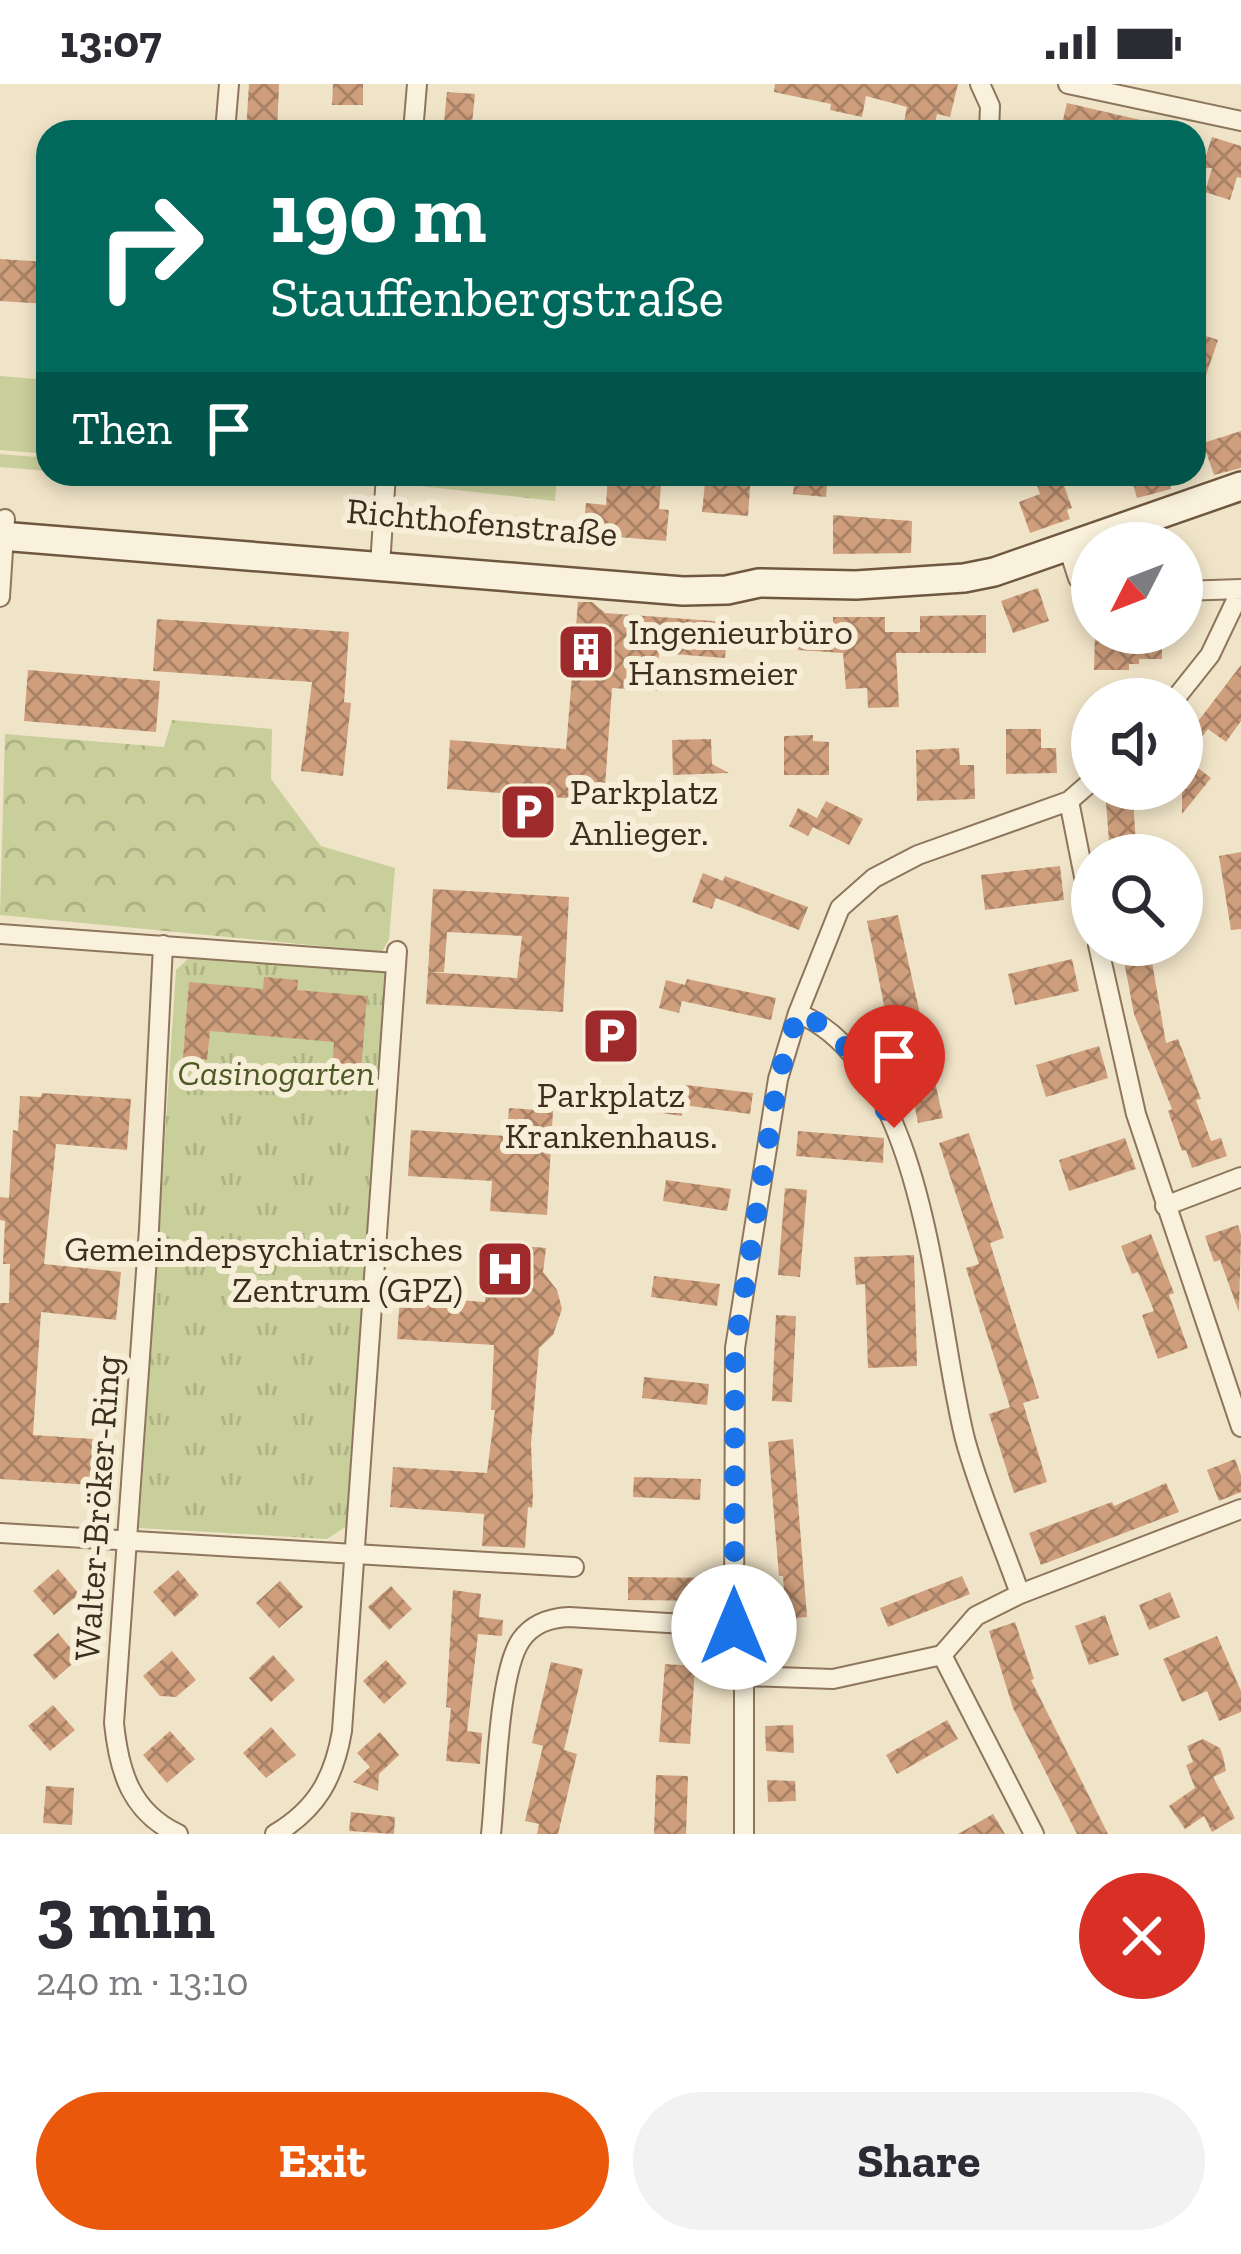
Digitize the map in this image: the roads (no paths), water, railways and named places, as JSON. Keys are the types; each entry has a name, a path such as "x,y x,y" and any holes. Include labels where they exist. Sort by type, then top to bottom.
{"street":[{"path":"226,120 229,84"},
{"path":"414,120 417,84"},
{"path":"980,84 990,106 989,120"},
{"path":"1068,84 1241,121"},
{"path":"380,558 385,486"},
{"name":"Richthofenstraße","path":"2,528 380,558 683,591 727,590 740,584 856,585 964,578 1068,548 1241,486"},
{"path":"0,597 2,528"},
{"path":"1068,548 1071,557"},
{"path":"1192,678 1210,656 1241,590 1203,591"},
{"path":"744,1834 744,1676 734,1627 735,1348 778,1079 798,1012 840,908 874,878 918,855 1069,801 1076,834"},
{"path":"0,934 396,957 342,1731 330,1781 302,1816 275,1834"},
{"name":"Walter-Bröker-Ring","path":"163,945 149,1229 114,1723 130,1792 158,1825 178,1834"},
{"path":"1103,966 1131,1094 1241,1427"},
{"path":"798,1012 815,1020 862,1061 910,1161 966,1442 1020,1594"},
{"path":"1165,1206 1241,1177"},
{"path":"744,1676 833,1679 942,1655 976,1616 1020,1594 1241,1509"},
{"path":"0,1534 574,1567"},
{"path":"491,1834 510,1661 530,1630 542,1622 569,1617 734,1627"},
{"path":"942,1655 1034,1834"}],"place":[{"name":"Ingenieurbüro Hansmeier","path":"586,652"},
{"name":"Parkplatz Anlieger.","path":"528,812"},
{"name":"Parkplatz Krankenhaus.","path":"611,1036"},
{"name":"Gemeindepsychiatrisches Zentrum (GPZ)","path":"505,1269"}],"park label":[{"name":"Casinogarten","path":"276,1072"}]}
